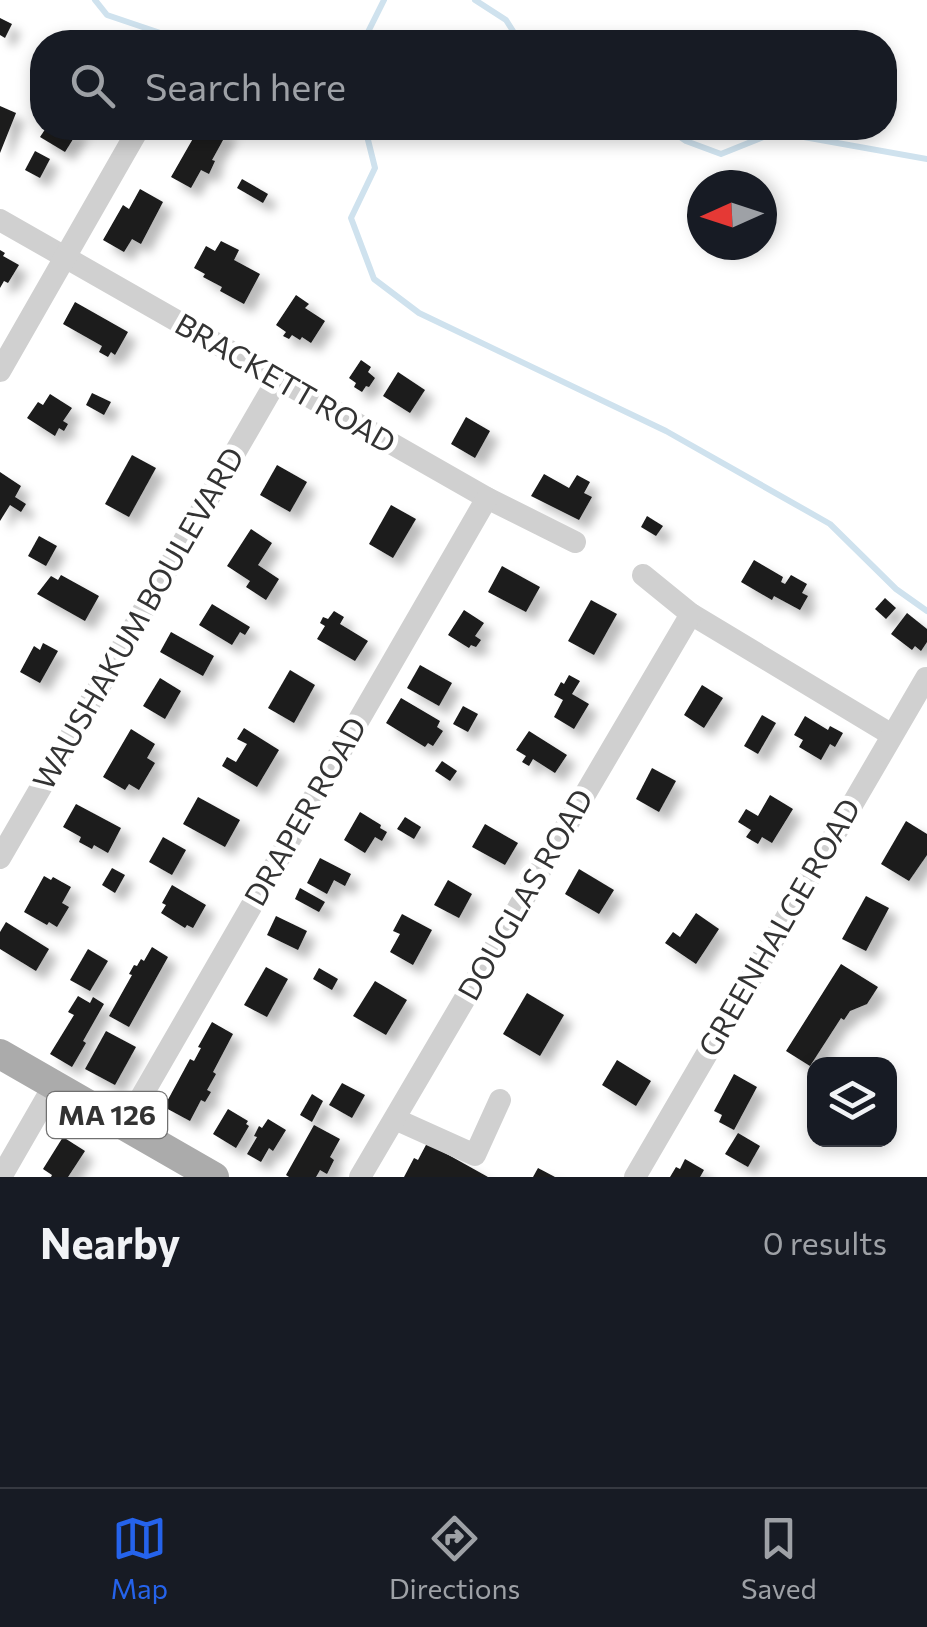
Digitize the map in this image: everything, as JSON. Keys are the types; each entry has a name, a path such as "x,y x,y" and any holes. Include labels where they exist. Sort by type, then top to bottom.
{"main road":[{"name":"MA 126","path":"0,1054 214,1177"}],"street":[{"path":"0,372 133,140"},
{"name":"BRACKETT ROAD","path":"0,220 487,498 574,542"},
{"name":"WAUSHAKUM BOULEVARD","path":"0,858 277,380"},
{"name":"DRAPER ROAD","path":"125,1126 487,498"},
{"path":"643,574 692,614 892,735"},
{"name":"DOUGLAS ROAD","path":"360,1177 692,614"},
{"name":"GREENHALGE ROAD","path":"635,1177 926,678"},
{"path":"1,1177 54,1085"},
{"path":"394,1119 475,1155 500,1100"}],"building":[{"path":"0,18 12,24 5,38 0,35"},
{"path":"0,106 16,113 0,153"},
{"path":"45,140 72,140 65,152"},
{"path":"192,140 223,140 209,174 201,170 191,188 171,177"},
{"path":"35,151 50,159 40,178 25,170"},
{"path":"242,179 268,194 263,203 237,188"},
{"path":"140,189 163,202 141,244 132,239 124,252 103,240 123,205 129,209"},
{"path":"221,241 239,250 234,260 260,274 244,304 220,291 222,287 194,268 206,246 215,251"},
{"path":"0,250 19,265 0,288"},
{"path":"296,295 309,304 305,308 325,321 311,343 302,337 300,340 292,335 289,339 283,336 286,332 276,325"},
{"path":"75,302 128,332 115,355 111,352 108,357 99,352 102,346 63,324"},
{"path":"361,360 371,367 368,372 375,378 362,392 349,378"},
{"path":"398,372 425,390 410,413 383,396"},
{"path":"92,393 111,402 104,415 86,405"},
{"path":"50,394 72,408 63,421 68,424 64,431 59,428 55,436 27,418 38,402 43,405"},
{"path":"466,417 490,431 475,458 451,444"},
{"path":"132,455 156,468 129,517 105,504"},
{"path":"277,465 307,482 290,512 260,495"},
{"path":"0,472 21,486 15,497 26,504 21,512 10,505 0,521"},
{"path":"544,474 569,488 577,475 590,482 584,493 592,497 579,520 531,496"},
{"path":"391,505 416,519 393,558 369,544"},
{"path":"647,516 663,526 656,536 641,527"},
{"path":"251,529 272,543 258,565 279,579 266,600 246,587 250,581 227,566"},
{"path":"39,536 57,546 46,566 28,556"},
{"path":"754,560 783,577 781,582 785,584 791,575 807,584 802,593 808,596 800,610 741,582"},
{"path":"502,566 540,587 526,612 488,592"},
{"path":"61,575 99,596 85,621 37,594 51,576 58,580"},
{"path":"885,598 896,608 886,619 875,609"},
{"path":"591,600 617,614 594,655 568,641"},
{"path":"212,604 250,627 245,635 240,632 232,645 199,625"},
{"path":"464,610 484,623 475,636 481,640 476,647 469,648 448,635"},
{"path":"334,611 344,617 340,624 368,641 355,661 317,639 325,626 320,623 323,617 328,619"},
{"path":"907,613 927,629 927,642 921,651 915,646 912,650 891,634"},
{"path":"171,632 214,656 203,676 160,652"},
{"path":"43,643 58,651 40,683 20,672 34,646 40,650"},
{"path":"420,665 452,683 439,706 407,688"},
{"path":"290,670 315,685 294,723 268,708"},
{"path":"569,675 580,681 572,694 589,704 574,729 554,717 563,700 554,695"},
{"path":"160,678 181,691 165,719 143,706"},
{"path":"702,685 723,698 704,728 684,715"},
{"path":"401,698 440,721 437,727 443,731 433,746 428,743 425,747 386,723"},
{"path":"463,706 478,714 468,732 453,724"},
{"path":"762,715 776,723 758,754 744,746"},
{"path":"805,716 828,730 830,726 843,733 835,747 830,744 821,760 799,747 803,740 794,735"},
{"path":"244,728 279,750 257,787 222,766 227,757 236,762 247,744 237,739"},
{"path":"131,729 155,744 147,758 155,763 139,790 129,784 125,790 103,777"},
{"path":"529,731 567,755 555,773 533,759 529,766 522,762 526,756 516,750"},
{"path":"442,761 457,771 450,781 435,771"},
{"path":"652,768 676,781 659,812 636,799"},
{"path":"770,795 793,809 772,843 762,837 758,844 746,837 751,830 738,822 746,809 758,816"},
{"path":"198,797 240,820 225,847 183,824"},
{"path":"76,804 121,828 108,853 79,842 81,837 63,827"},
{"path":"360,812 387,832 382,841 375,837 365,853 344,840"},
{"path":"405,817 421,827 414,839 397,829"},
{"path":"906,821 927,834 927,855 909,881 881,864"},
{"path":"485,824 518,843 505,865 472,847"},
{"path":"163,837 186,850 172,875 149,862"},
{"path":"320,858 351,874 345,886 334,880 327,894 307,883"},
{"path":"112,868 125,875 115,893 102,885"},
{"path":"579,869 614,890 599,914 565,894"},
{"path":"44,876 71,887 62,903 69,907 57,927 24,912"},
{"path":"448,880 472,894 459,918 434,905"},
{"path":"172,885 206,905 193,928 185,928 161,913"},
{"path":"300,888 325,902 319,912 295,899"},
{"path":"866,896 889,908 866,951 842,939"},
{"path":"696,913 719,929 696,964 665,943 673,932 680,937"},
{"path":"402,914 432,930 413,965 390,952 400,934 393,931"},
{"path":"276,916 307,931 298,950 267,935"},
{"path":"6,922 49,949 36,971 0,949 0,932"},
{"path":"152,947 168,957 129,1027 109,1016 134,965 144,961"},
{"path":"88,949 108,961 90,991 70,980"},
{"path":"841,964 878,987 867,1004 850,1011 844,1020 841,1018 816,1057 807,1057 807,1064 786,1051"},
{"path":"266,967 288,979 267,1017 244,1005"},
{"path":"319,968 338,979 332,990 313,979"},
{"path":"375,981 407,1000 386,1035 353,1016"},
{"path":"527,993 564,1015 540,1056 503,1034"},
{"path":"78,996 90,1003 93,997 104,1004 72,1067 50,1054 74,1015 68,1012"},
{"path":"212,1022 233,1034 213,1072 216,1074 207,1090 211,1092 205,1102 201,1100 190,1121 164,1107 190,1059 194,1061"},
{"path":"106,1031 136,1047 115,1085 85,1069"},
{"path":"617,1060 651,1081 636,1106 602,1085"},
{"path":"734,1074 757,1087 734,1130 719,1122 722,1115 714,1111"},
{"path":"342,1083 365,1095 352,1118 329,1105"},
{"path":"312,1094 323,1101 312,1122 300,1115"},
{"path":"228,1109 248,1121 236,1148 213,1134"},
{"path":"268,1119 286,1130 261,1162 247,1154 259,1126 262,1128"},
{"path":"314,1125 340,1139 330,1157 334,1160 327,1174 320,1170 316,1177 289,1177 286,1175"},
{"path":"738,1133 760,1146 748,1167 725,1154"},
{"path":"63,1137 85,1151 68,1177 51,1177 43,1169"},
{"path":"427,1143 488,1177 404,1177"},
{"path":"685,1159 704,1170 700,1177 670,1177 676,1167 680,1169"},
{"path":"538,1168 555,1177 533,1177"}],"waterway":[{"path":"95,0 107,15 151,30"},
{"path":"369,30 384,0"},
{"path":"475,0 506,20 512,30"},
{"path":"368,140 375,168 351,218 374,279 419,313 666,431 830,524 896,589 927,611"},
{"path":"685,140 721,154 756,140"},
{"path":"821,140 927,159"}]}
